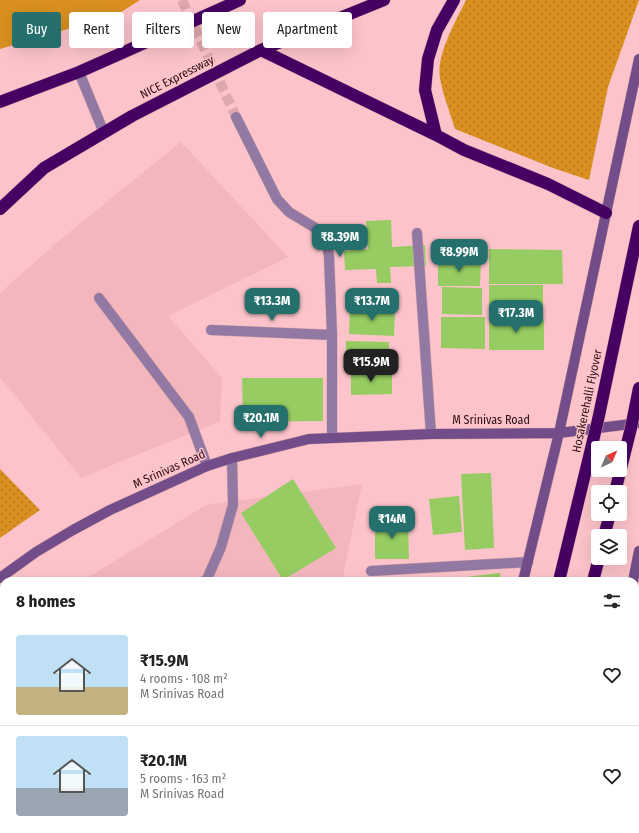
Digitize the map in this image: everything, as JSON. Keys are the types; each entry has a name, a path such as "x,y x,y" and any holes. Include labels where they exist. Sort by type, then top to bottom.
{"highway":[{"path":"0,102 79,72 240,0"},
{"name":"NICE Expressway","path":"0,210 44,168 132,116 261,50 384,0"},
{"path":"436,135 426,90 428,59 437,30 454,0"},
{"path":"261,50 464,150 548,184 606,213"},
{"name":"Hosakerehalli Flyover","path":"560,577 598,420 639,226"},
{"path":"617,485 639,388"},
{"path":"594,577 597,565"}],"street":[{"path":"524,577 559,433 639,59"},
{"path":"79,72 104,133"},
{"path":"236,117 277,199 289,212 317,229 326,240 329,256 332,335 332,437"},
{"path":"417,233 430,434"},
{"path":"98,298 190,417 207,466"},
{"path":"211,330 332,335"},
{"name":"M Srinivas Road","path":"1,577 36,552 72,530 110,510 207,466 232,458 309,439 430,434 559,433 639,423"},
{"path":"208,577 221,547 233,505 232,458"},
{"path":"633,577 639,551"},
{"path":"371,571 528,562"}],"shaded area":[{"path":"0,0 140,0 121,12 69,12 69,29 61,31 61,12 12,12 12,45 0,49"},
{"path":"466,0 639,0 608,87 589,180 553,168 455,129 443,91 440,78 440,69 441,59 448,38"},
{"path":"181,142 288,257 168,316 222,378 220,421 81,478 0,377 0,293 62,238"},
{"path":"0,469 40,510 0,538"},
{"path":"362,484 343,577 89,577 206,505"}],"building":[{"path":"391,220 392,247 425,245 426,266 390,267 391,283 377,283 376,269 345,270 344,251 368,249 366,221"},
{"path":"489,249 562,250 563,284 489,284"},
{"path":"438,261 481,261 480,286 438,286"},
{"path":"489,285 543,285 543,316 489,315"},
{"path":"442,287 482,288 482,315 442,314"},
{"path":"350,308 395,310 394,336 349,334"},
{"path":"441,317 485,317 485,349 441,348"},
{"path":"489,318 544,319 544,350 489,350"},
{"path":"346,341 389,342 389,367 346,366"},
{"path":"351,372 392,372 392,394 351,395"},
{"path":"242,378 323,378 323,421 243,422"},
{"path":"491,473 494,548 465,550 461,474"},
{"path":"293,479 336,548 288,577 281,577 241,513"},
{"path":"459,496 462,532 433,535 429,499"},
{"path":"375,521 408,521 409,559 375,559"},
{"path":"500,573 500,577 466,577"}],"tunnel":[{"path":"182,0 236,117"}]}
